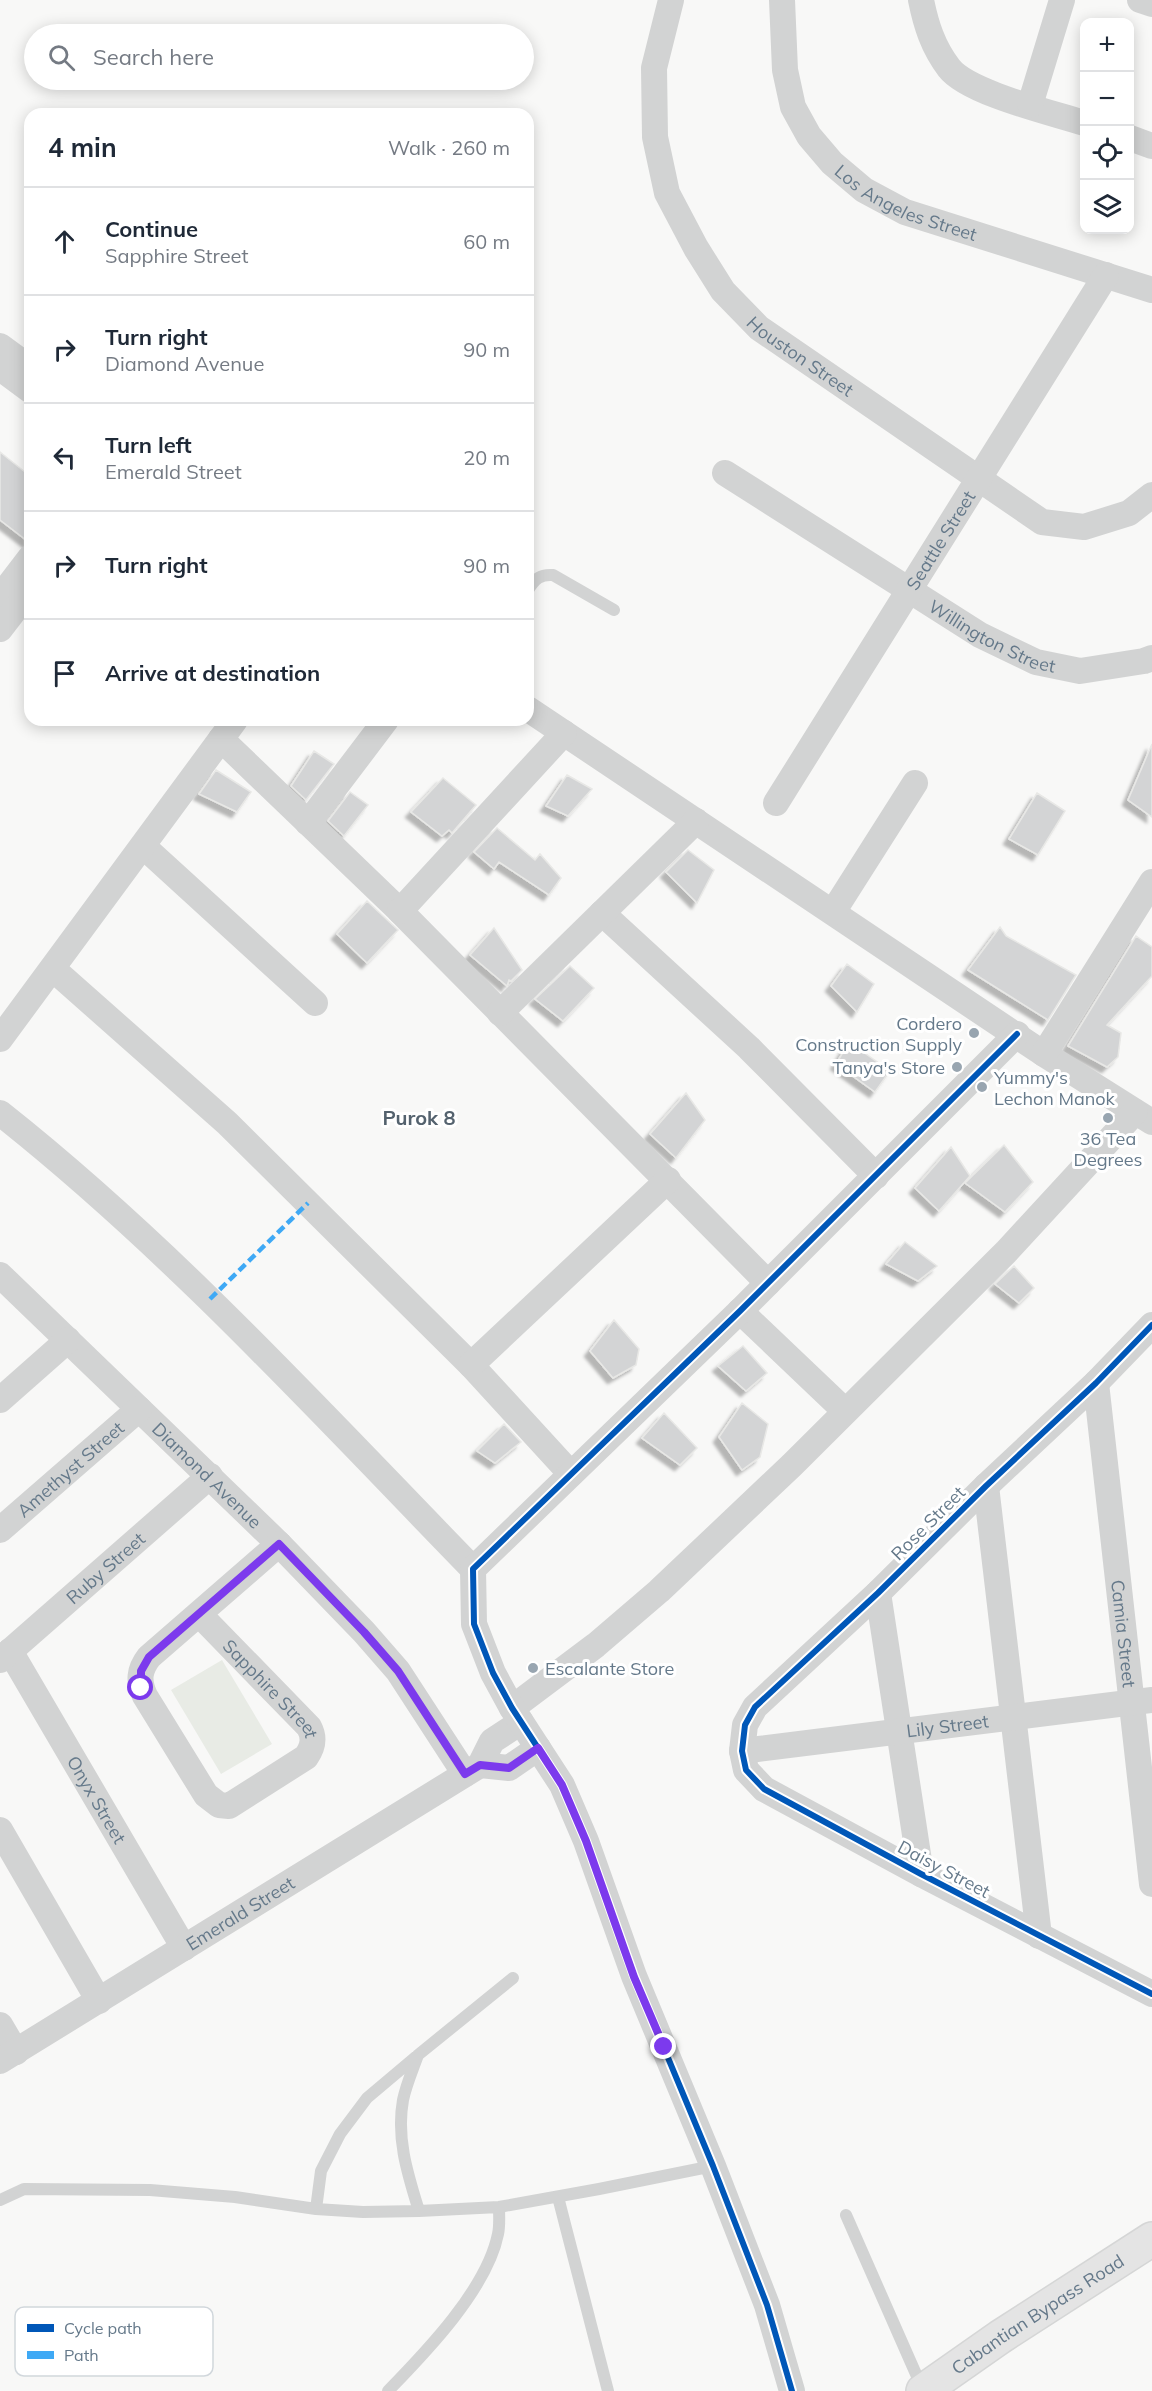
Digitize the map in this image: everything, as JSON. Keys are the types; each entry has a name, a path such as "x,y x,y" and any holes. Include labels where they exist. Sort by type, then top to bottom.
{"main road":[{"name":"Cabantian Bypass Road","path":"923,2391 1000,2337 1152,2239"}],"street":[{"name":"Houston Street","path":"671,0 654,68 655,137 667,193 696,248 723,291 759,328 1042,522 1084,527 1129,513 1152,495"},
{"name":"Los Angeles Street","path":"782,0 785,70 793,107 809,136 832,163 864,190 905,212 1152,290"},
{"path":"921,0 926,29 950,69 976,87 1080,122"},
{"path":"1030,105 1062,0"},
{"path":"1140,0 1152,4"},
{"path":"1134,139 1152,146"},
{"name":"Seattle Street","path":"776,803 1106,275"},
{"path":"0,346 24,364"},
{"path":"0,368 24,386"},
{"name":"Willington Street","path":"725,473 981,635 1036,662 1080,671 1152,658"},
{"path":"0,597 24,567"},
{"path":"0,629 24,598"},
{"path":"534,713 1044,1054 1144,1117"},
{"path":"308,823 381,726"},
{"path":"0,1039 228,730 308,823 400,911 768,1283"},
{"path":"400,911 564,733"},
{"path":"832,912 915,783"},
{"path":"500,1013 696,821"},
{"path":"143,846 315,1003"},
{"path":"1044,1054 1152,882"},
{"path":"602,913 748,1048 876,1176"},
{"path":"53,969 227,1123 471,1365 571,1474"},
{"path":"472,1569 740,1311 1017,1034"},
{"path":"0,1113 103,1199 210,1299 472,1569 474,1624 493,1673 562,1785 586,1841 634,1977 713,2166 767,2305 792,2391"},
{"name":"Emerald Street","path":"8,2057 473,1770 492,1741 517,1715 658,1591 792,1465 1072,1184 1144,1117"},
{"path":"471,1365 668,1180"},
{"name":"Diamond Avenue","path":"0,1275 279,1544 392,1665 473,1770"},
{"path":"740,1311 845,1411"},
{"name":"Rose Street","path":"742,1751 746,1725 755,1707 878,1593 986,1486 1096,1383 1152,1325"},
{"path":"0,1400 69,1340"},
{"name":"Camia Street","path":"1096,1383 1142,1701 1152,1884"},
{"name":"Amethyst Street","path":"0,1530 139,1408"},
{"name":"Ruby Street","path":"5,1656 210,1476"},
{"path":"986,1486 1039,1936"},
{"name":"Sapphire Street","path":"199,1614 309,1727 313,1737 306,1756 229,1806 219,1805 206,1795 145,1696 139,1679 149,1657 279,1544"},
{"path":"878,1593 921,1874"},
{"name":"Onyx Street","path":"5,1656 184,1948"},
{"name":"Lily Street","path":"742,1751 1142,1701"},
{"path":"473,1770 509,1768 538,1748"},
{"name":"Daisy Street","path":"742,1751 746,1770 759,1785 921,1874 1152,1994"},
{"path":"0,1830 99,2001"},
{"path":"0,2025 8,2057"}],"lane":[{"path":"534,582 544,575 553,576 614,610"},
{"path":"316,2209 321,2171 339,2134 367,2098 513,1978"},
{"path":"418,2055 403,2100 402,2131 404,2161 419,2211"},
{"path":"0,2200 24,2189 150,2190 235,2197 316,2209 363,2212 419,2211 499,2206 558,2197 713,2166"},
{"path":"558,2197 608,2391"},
{"path":"388,2391 461,2307 486,2270 498,2234 499,2206"},
{"path":"846,2215 923,2391"}],"shaded area":[{"path":"222,1660 272,1744 221,1774 171,1690"}],"building":[{"path":"0,452 24,471 24,538 0,520"},
{"path":"1152,744 1152,817 1128,800"},
{"path":"314,751 334,764 306,800 291,786"},
{"path":"216,770 251,792 237,812 199,794"},
{"path":"567,775 592,789 568,816 546,806"},
{"path":"443,778 476,805 452,833 449,830 442,836 411,812"},
{"path":"350,792 368,805 344,836 328,821"},
{"path":"1037,793 1065,811 1038,855 1009,839"},
{"path":"497,828 535,860 540,854 561,878 549,895 499,862 494,869 474,852"},
{"path":"688,850 714,870 697,903 666,872"},
{"path":"367,901 398,930 367,963 337,934"},
{"path":"1000,927 1006,936 1076,975 1048,1020 968,970"},
{"path":"494,928 522,970 511,981 509,980 507,986 470,955"},
{"path":"1136,936 1152,947 1152,976 1107,1025 1121,1033 1118,1057 1107,1067 1068,1046"},
{"path":"847,964 874,984 857,1012 831,986"},
{"path":"570,966 594,988 563,1021 535,999"},
{"path":"849,1042 890,1071 875,1092 836,1064"},
{"path":"686,1093 705,1120 676,1158 650,1134"},
{"path":"1004,1145 1033,1182 1005,1212 965,1183"},
{"path":"951,1147 970,1176 939,1211 915,1188"},
{"path":"905,1242 937,1266 918,1281 886,1264"},
{"path":"1014,1266 1034,1288 1019,1303 995,1284"},
{"path":"614,1320 639,1349 636,1365 613,1378 590,1351"},
{"path":"743,1346 767,1373 746,1391 718,1366"},
{"path":"742,1403 768,1424 760,1457 742,1470 719,1437"},
{"path":"664,1413 697,1448 680,1465 642,1438"},
{"path":"504,1424 521,1442 495,1463 477,1451"}],"marked path":[{"path":"210,1299 308,1203"}],"cycle path":[{"path":"792,2391 767,2305 713,2166 634,1976 586,1841 562,1785 512,1708 493,1673 474,1624 473,1569 740,1311 1017,1034"},
{"path":"1152,1325 1096,1383 986,1486 878,1593 755,1707 745,1725 742,1751 746,1770 764,1789 921,1874 1152,1994"}],"place":[{"name":"Cordero Construction Supply","path":"974,1033"},
{"name":"Tanya's Store","path":"957,1067"},
{"name":"Yummy's Lechon Manok","path":"982,1087"},
{"name":"36 Tea Degrees","path":"1108,1118"},
{"name":"Escalante Store","path":"533,1668"}],"district":[{"name":"Purok 8","path":"419,1117"}],"route":[{"path":"141,1688 139,1679 141,1671 149,1657 279,1544 364,1632 398,1671 465,1774 480,1765 509,1768 538,1748 562,1785 586,1841 634,1977 664,2047"}]}
